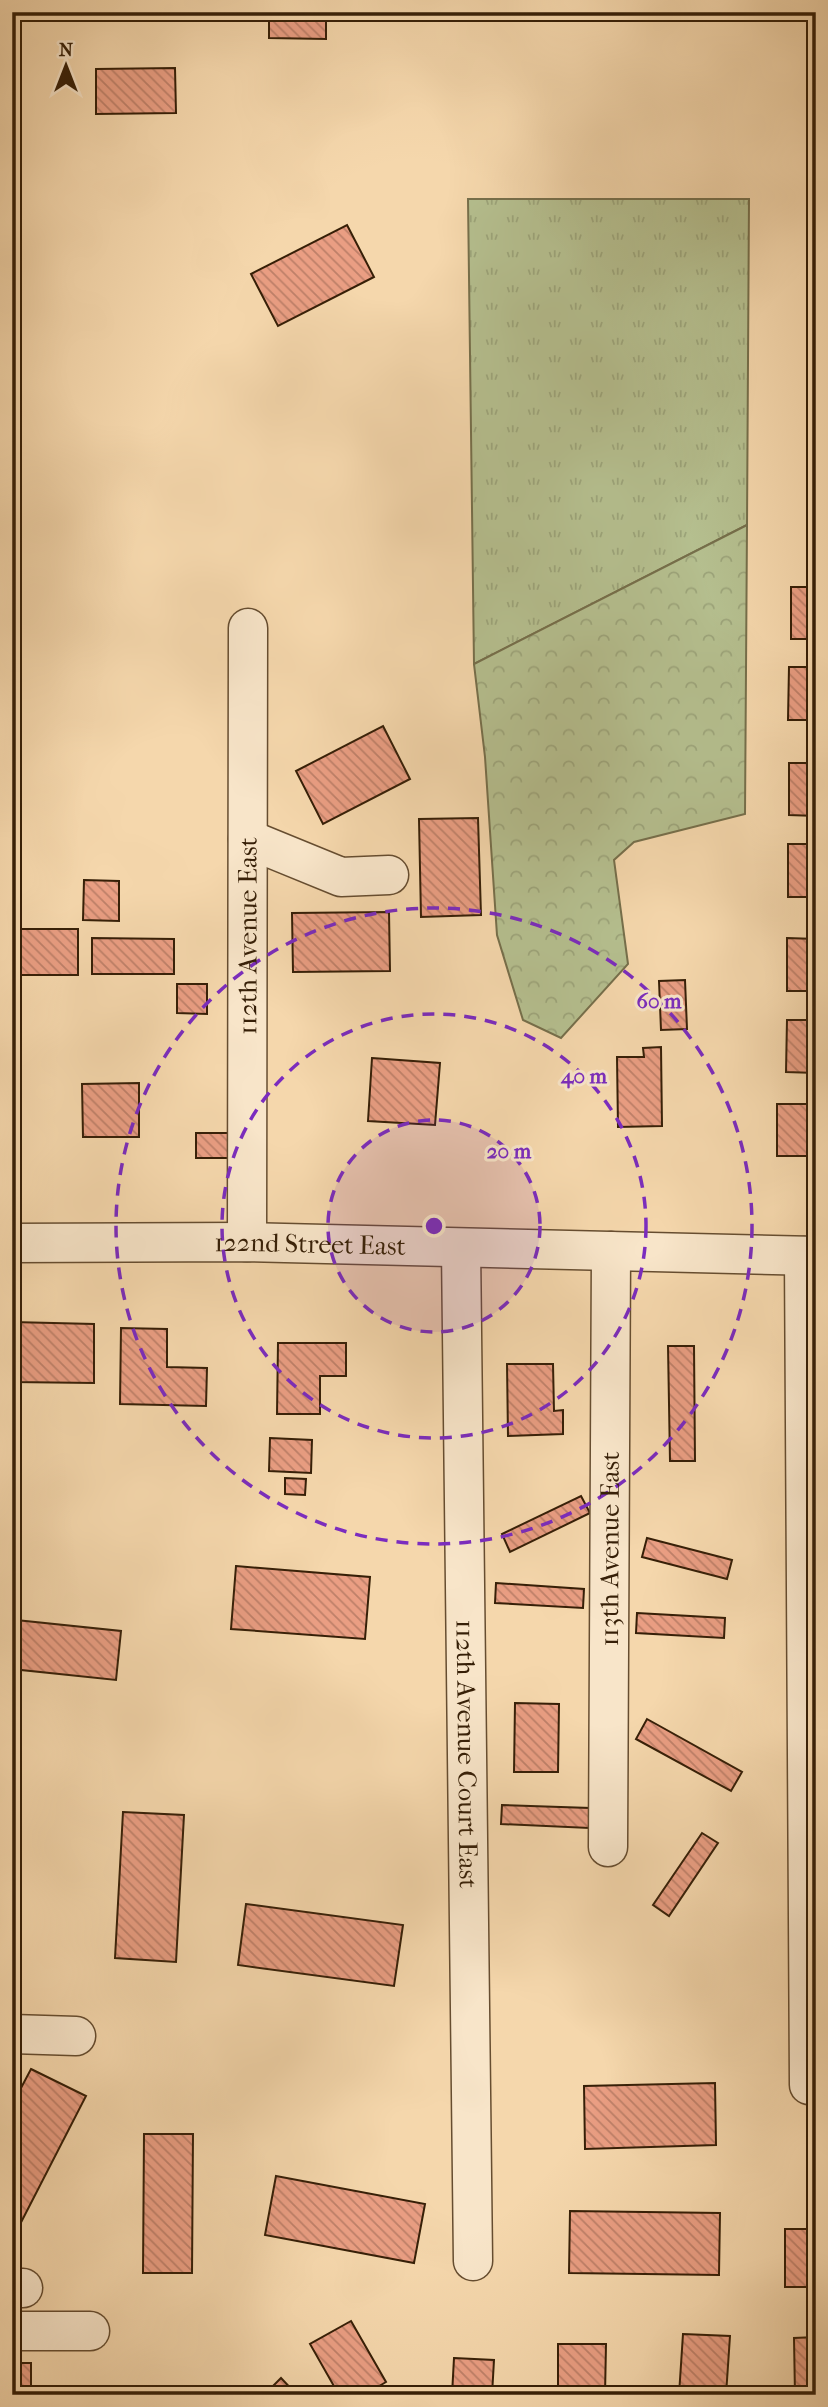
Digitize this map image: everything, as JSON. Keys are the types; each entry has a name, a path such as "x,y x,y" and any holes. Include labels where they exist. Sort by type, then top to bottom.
{"street":[{"name":"112th Avenue East","path":"247,1242 248,628"},
{"path":"248,839 341,877 389,875"},
{"name":"122nd Street East","path":"12,1243 247,1242 810,1256"},
{"name":"112th Avenue Court East","path":"461,1248 474,2261"},
{"name":"113th Avenue East","path":"608,1847 611,1251"},
{"path":"810,1256 812,2085"},
{"path":"12,2034 76,2036"},
{"path":"12,2330 90,2331"}],"green space":[{"path":"468,199 749,199 747,525 474,664"},
{"path":"747,525 745,814 634,842 614,860 628,964 561,1038 523,1020 497,935 485,757 474,664"}],"building":[{"path":"269,12 326,12 326,39 269,38"},
{"path":"175,68 176,113 96,114 96,69"},
{"path":"347,225 374,277 278,326 251,274"},
{"path":"791,587 816,587 816,639 791,639"},
{"path":"789,667 816,667 816,720 788,720"},
{"path":"383,726 410,779 323,824 296,771"},
{"path":"789,763 816,763 816,816 789,815"},
{"path":"478,818 481,915 421,917 419,819"},
{"path":"788,844 816,844 816,897 788,897"},
{"path":"84,880 119,881 119,921 83,920"},
{"path":"389,912 390,971 293,972 292,913"},
{"path":"19,929 78,929 78,975 18,975"},
{"path":"92,938 174,939 174,974 92,974"},
{"path":"787,938 816,939 816,991 787,991"},
{"path":"685,980 687,1029 661,1030 659,981"},
{"path":"177,984 207,984 207,1014 177,1013"},
{"path":"787,1020 816,1020 816,1073 786,1072"},
{"path":"661,1047 662,1126 618,1127 617,1057 644,1057 643,1048"},
{"path":"372,1058 440,1063 435,1125 368,1121"},
{"path":"139,1083 139,1137 83,1137 82,1084"},
{"path":"777,1104 816,1104 816,1156 777,1156"},
{"path":"196,1133 228,1133 228,1158 196,1158"},
{"path":"12,1322 94,1324 94,1383 12,1382"},
{"path":"121,1328 167,1329 167,1367 207,1368 206,1406 120,1404"},
{"path":"278,1343 346,1343 346,1376 320,1376 320,1414 277,1414"},
{"path":"668,1346 694,1346 695,1461 670,1461"},
{"path":"507,1364 553,1364 554,1411 563,1410 563,1434 508,1436"},
{"path":"270,1438 312,1440 311,1473 269,1471"},
{"path":"285,1478 306,1479 305,1495 285,1494"},
{"path":"581,1496 590,1513 510,1552 502,1534"},
{"path":"647,1538 732,1560 727,1579 642,1557"},
{"path":"236,1566 370,1577 365,1639 231,1629"},
{"path":"496,1583 584,1589 583,1608 495,1603"},
{"path":"637,1613 725,1618 724,1638 636,1633"},
{"path":"16,1620 121,1631 116,1680 12,1669"},
{"path":"515,1703 559,1704 558,1772 514,1772"},
{"path":"647,1719 742,1772 731,1791 636,1739"},
{"path":"502,1805 590,1808 589,1828 501,1824"},
{"path":"123,1812 184,1815 176,1962 115,1958"},
{"path":"702,1833 718,1843 669,1916 653,1905"},
{"path":"246,1904 403,1925 394,1986 238,1965"},
{"path":"31,2069 86,2096 13,2238 12,2105"},
{"path":"715,2083 716,2145 585,2149 584,2086"},
{"path":"144,2134 193,2134 192,2273 143,2273"},
{"path":"276,2176 425,2204 414,2263 265,2235"},
{"path":"812,2207 816,2207 816,2287 785,2287 785,2229 812,2229"},
{"path":"570,2211 720,2213 719,2275 569,2273"},
{"path":"351,2321 386,2382 364,2395 339,2395 310,2344"},
{"path":"683,2334 730,2336 726,2395 679,2395"},
{"path":"816,2337 816,2395 795,2395 794,2338"},
{"path":"558,2344 606,2344 605,2395 558,2395"},
{"path":"454,2358 494,2360 492,2395 452,2395"},
{"path":"12,2363 31,2363 31,2395 12,2395"},
{"path":"281,2378 297,2395 264,2395"}]}
